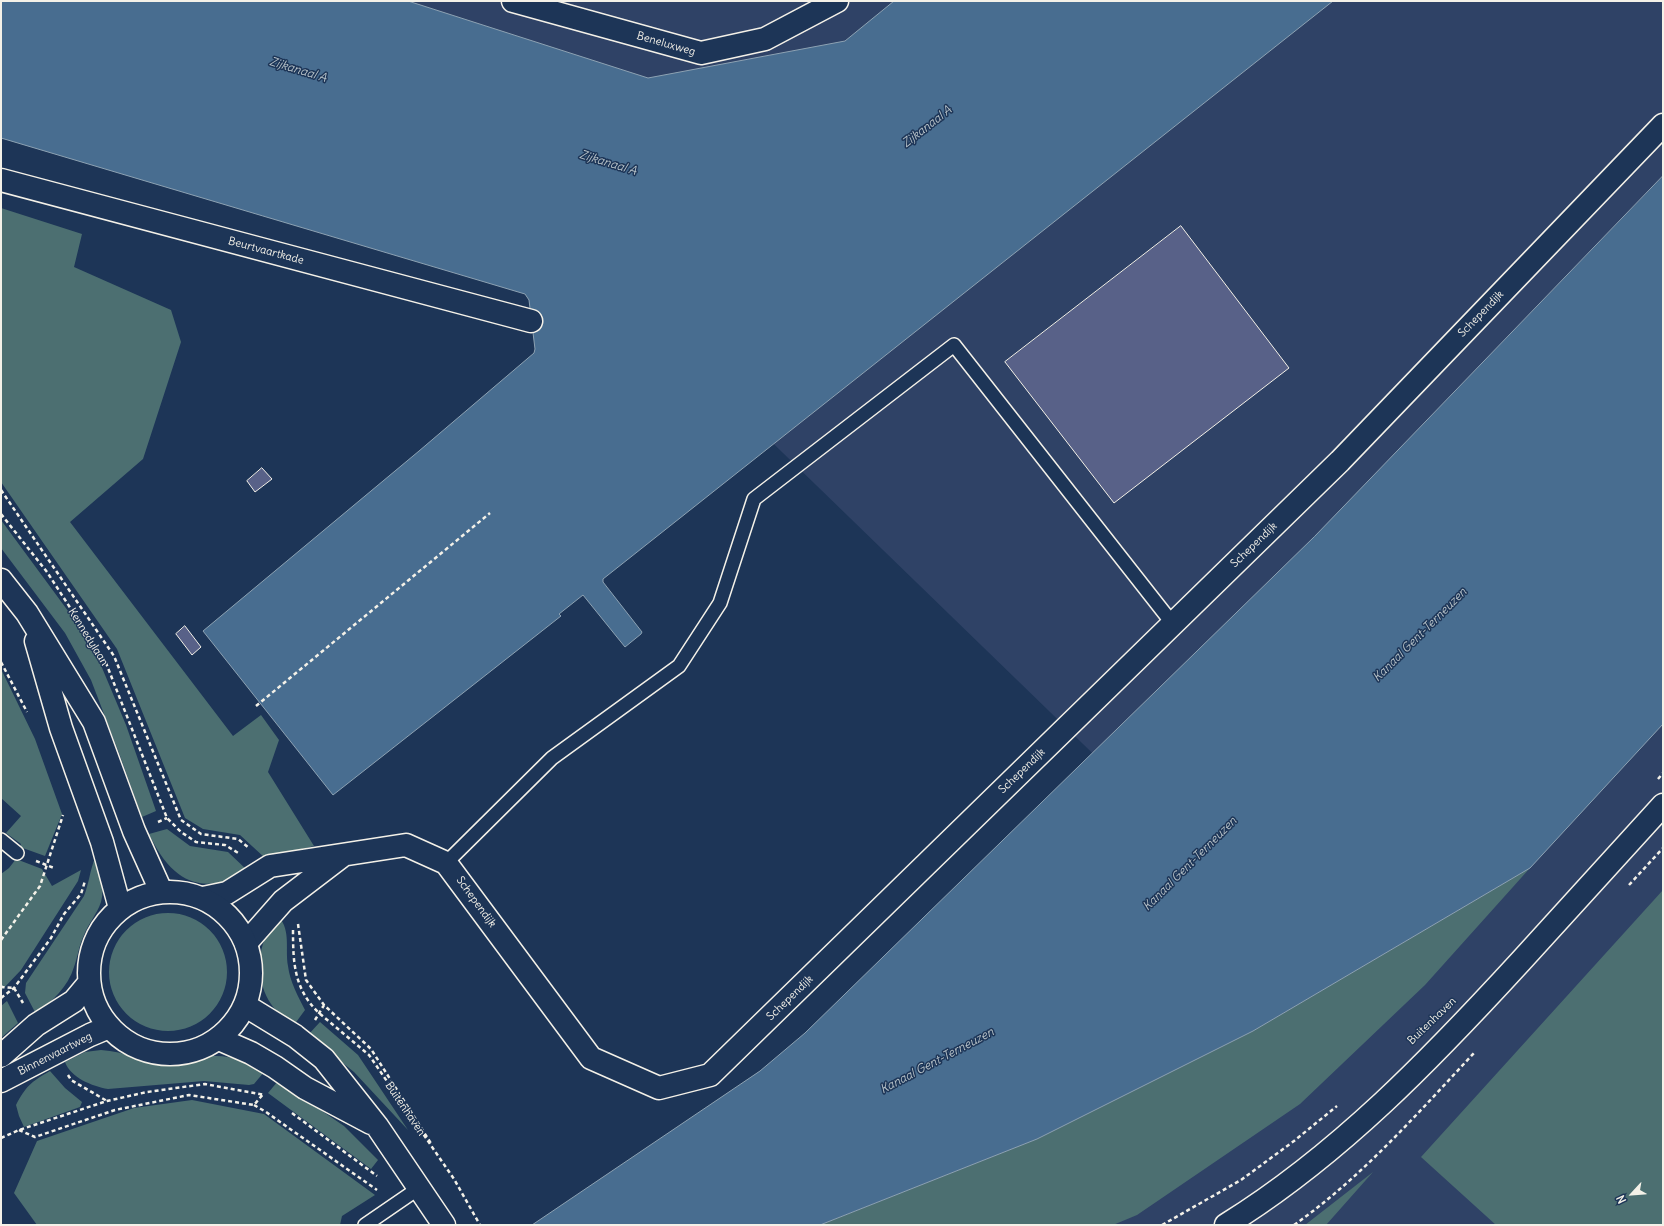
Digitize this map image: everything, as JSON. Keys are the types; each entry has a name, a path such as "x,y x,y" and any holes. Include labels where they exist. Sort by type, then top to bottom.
{"street":[{"name":"Beneluxweg","path":"513,1 701,53 765,39 837,1"},
{"name":"Schependijk","path":"203,898 227,893 270,866 406,845 446,863 591,1058 659,1088 710,1075 1340,461 1663,125"},
{"name":"Beurtvaartkade","path":"1,180 531,321"},
{"path":"1,580 27,613 94,722 134,830 162,891"},
{"path":"27,613 61,728 102,842 120,908"},
{"path":"1226,1225 1262,1203 1344,1138 1456,1033 1663,805"},
{"name":"Schependijk","path":"246,943 282,901 345,854"},
{"path":"162,891 183,892 203,898 222,909 236,924 246,943 252,964 251,985 246,1006 234,1024 219,1039 197,1050 174,1055 150,1052 128,1043 109,1027 97,1009 89,983 90,955 101,929 120,908 139,897 162,891"},
{"path":"1,1056 36,1025 74,1001 89,983"},
{"path":"246,1006 300,1041 324,1059 377,1126 444,1225"},
{"name":"Binnenvaartweg","path":"1,1081 90,1035 109,1027"},
{"path":"219,1039 251,1053 305,1088 377,1126"}],"lane":[{"path":"446,863 552,758 680,666 720,603 754,499 954,345 1173,624"},
{"path":"1,840 17,853"},
{"path":"365,1225 419,1188"}],"path":[{"path":"1,490 114,656 181,820 201,834 238,840 270,866"},
{"path":"256,706 490,513"},
{"name":"Kennedylaan","path":"1,514 47,572 106,663 167,818"},
{"path":"1658,779 1663,774"},
{"path":"1,940 40,886 64,814"},
{"path":"46,865 54,868"},
{"path":"1,998 14,988 50,938 64,914 81,894 87,875"},
{"path":"289,896 297,914 300,949 306,980 324,1005 371,1049 454,1179"},
{"path":"1,986 14,988"},
{"path":"300,1041 324,1005"},
{"name":"Buitenhaven","path":"313,1007 369,1055 454,1179 480,1225"},
{"path":"254,1105 280,1071"},
{"path":"1,1138 19,1130 107,1101 147,1092 205,1084 263,1093 269,1096"},
{"path":"19,1130 35,1137 114,1110 189,1095 254,1105 379,1191 395,1204"},
{"path":"1162,1225 1241,1180 1294,1141 1341,1102"},
{"path":"287,1109 381,1178 395,1204"}],"shaded area":[{"path":"399,1 1663,1 1663,1225 870,1225 1183,841 550,227"}],"green space":[{"path":"1,208 82,234 74,267 171,310 181,342 143,459 70,522 233,736 261,715 279,740 268,772 314,846 265,858 240,835 203,829 185,818 117,649 1,482"},
{"path":"1,520 71,615 100,663 126,725 156,811 142,817 91,680 65,633 1,548"},
{"path":"1,669 35,739 62,814 45,856 20,847 21,844 6,833 21,816 1,798"},
{"path":"167,829 190,846 228,852 248,871 231,879 215,883 201,883 189,880 177,873 167,863 149,834"},
{"path":"95,858 102,880 103,891 101,902 82,939 74,967 68,981 53,999 36,1014 25,993 26,983 84,896"},
{"path":"16,859 42,869 52,886 81,870 78,881 21,970 1,991 1,874 9,868"},
{"path":"1530,868 1425,985 1300,1104 1137,1215 1113,1225 820,1225 1037,1139 1253,1031"},
{"path":"1663,890 1663,1225 1496,1225 1421,1157"},
{"path":"168,913 179,914 191,918 210,930 222,949 226,961 226,983 222,995 210,1014 191,1026 179,1030 168,1031 157,1030 145,1026 126,1014 114,995 110,983 109,972 110,961 114,949 126,930 145,918 157,914"},
{"path":"279,917 285,928 289,972 305,1010 294,1025 273,1007 266,996 261,978 261,950 268,932"},
{"path":"7,1001 18,1023 1,1038 1,1006"},
{"path":"320,1022 358,1055 408,1130 354,1072 308,1035"},
{"path":"101,1050 119,1053 152,1062 170,1064 181,1063 209,1056 234,1058 264,1072 254,1084 249,1085 204,1081 108,1089 95,1086 77,1077 68,1068 65,1062 85,1052"},
{"path":"50,1071 65,1088 82,1102 80,1107 24,1127 16,1105 30,1085"},
{"path":"278,1081 344,1126 378,1160 371,1169 268,1093"},
{"path":"192,1100 264,1114 375,1195 342,1216 340,1225 37,1225 14,1193 37,1141 134,1108"},
{"path":"1373,1172 1326,1225 1305,1225"}],"water":[{"name":"Zijkanaal A","path":"1,1 408,1 648,78 845,41 894,1 1333,1 603,579 603,582 642,632 625,647 583,595 559,614 561,616 333,795 203,631 534,353 535,349 529,300 525,294 1,138"},
{"name":"Kanaal Gent-Terneuzen","path":"1663,176 1663,724 1530,868 1253,1031 1037,1139 820,1225 532,1225 760,1071 805,1033 1314,537"}],"building":[{"path":"1181,226 1289,368 1114,503 1005,362"},
{"path":"262,468 272,479 255,492 247,481"},
{"path":"185,626 201,647 192,655 176,634"}]}
